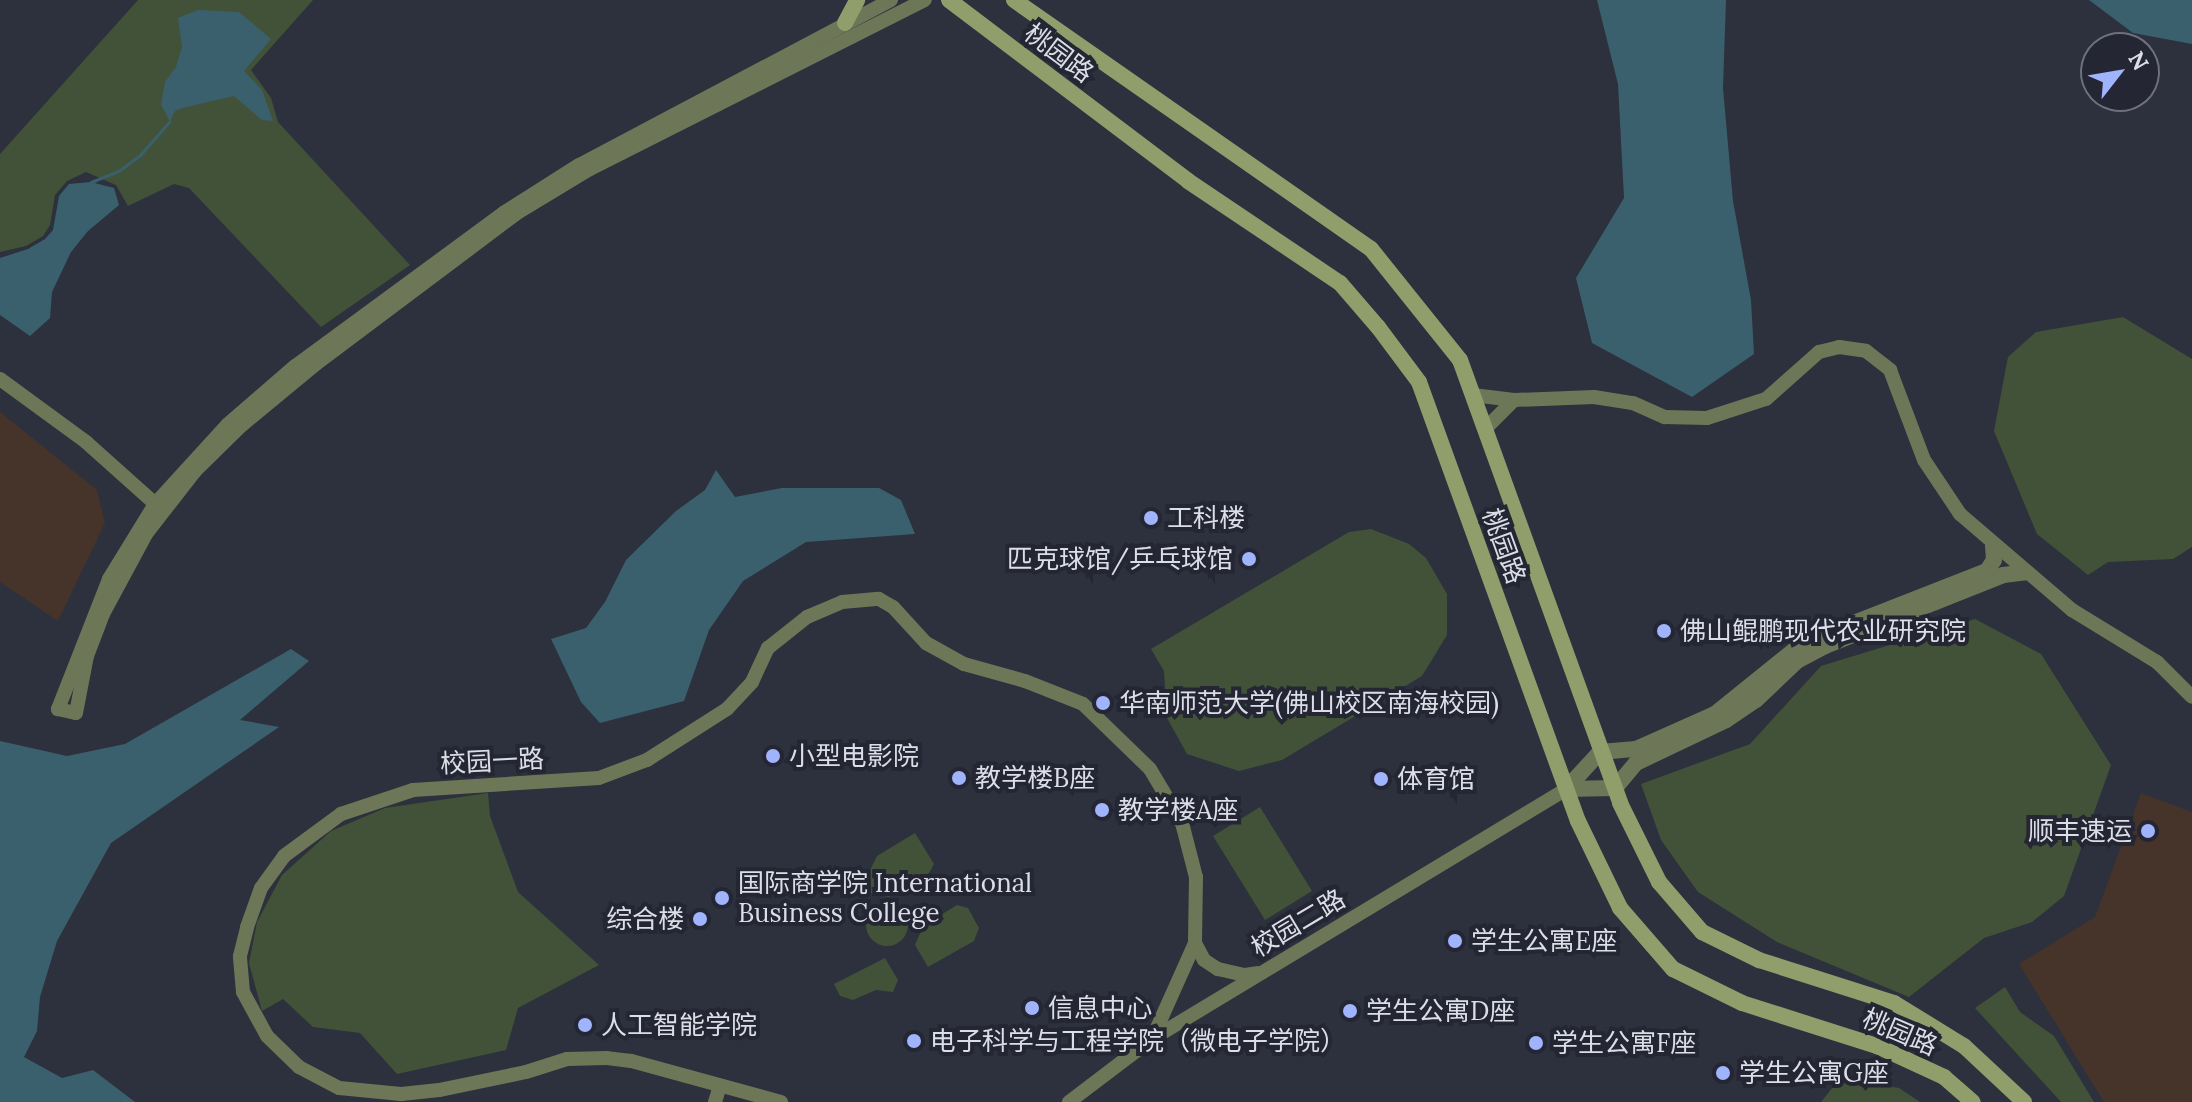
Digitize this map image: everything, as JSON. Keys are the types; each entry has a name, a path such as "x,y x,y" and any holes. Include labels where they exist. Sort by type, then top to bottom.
{"main road":[{"path":"845,23 857,0"},
{"name":"桃园路","path":"949,0 1188,181 1340,283 1378,327 1419,382 1566,789 1620,908 1673,969 1742,1003 1877,1046 1944,1077 1973,1102"},
{"name":"桃园路","path":"1014,0 1371,249 1460,360 1615,788 1659,882 1702,932 1759,960 1894,1003 1964,1046 2024,1102"}],"street":[{"path":"891,0 579,165 505,212 295,366 228,424 159,508 109,579 58,709 76,713 87,656 103,614 125,567 159,508 242,425 316,364 517,213 590,169 925,0"},
{"path":"1473,395 1514,400 1594,397 1633,403 1665,417 1707,418 1766,399 1819,352 1839,347 1866,351 1890,370 1914,437 1942,490 1960,514 2072,610 2157,662 2192,697"},
{"path":"0,379 86,442 159,508"},
{"path":"1485,429 1514,400"},
{"path":"1566,789 1600,752 1636,749 1715,714 1803,643 1987,571 1994,560 1993,545"},
{"path":"1566,789 1615,788 1636,763 1726,720 1756,700 1797,661 1825,646 2003,575 2026,572"},
{"name":"校园一路","path":"781,1102 747,1097 720,1086 631,1061 607,1058 567,1059 526,1072 439,1090 401,1094 339,1088 299,1067 278,1049 243,992 240,956 261,888 300,841 341,814 377,800 439,787 599,778 647,760 727,709 752,682 768,648 796,624 842,602 879,599 893,607 926,643 964,664 1025,681 1083,704 1134,750 1169,799 1188,842 1196,877 1195,943"},
{"name":"校园二路","path":"1152,1039 1566,789"},
{"path":"1195,943 1204,960 1218,969 1245,975 1264,972"},
{"path":"1069,1102 1152,1039 1195,943"},
{"path":"715,1102 720,1086"}],"shaded area":[{"path":"0,412 97,490 105,523 58,621 0,582"},
{"path":"2141,793 2192,812 2192,1102 2104,1102 2019,964 2095,917"}],"green space":[{"path":"138,0 313,0 251,70 271,98 278,122 410,265 321,327 189,188 174,184 128,206 116,185 86,172 67,181 55,195 50,225 43,236 26,246 0,252 0,154"},
{"path":"2123,317 2192,359 2192,547 2173,559 2108,562 2088,575 2037,534 1994,431 2008,357 2036,332"},
{"path":"1371,529 1409,544 1426,558 1447,594 1447,635 1422,676 1282,760 1239,771 1187,754 1167,718 1164,671 1151,649 1349,532"},
{"path":"1975,619 2041,654 2111,765 2064,896 2032,922 1984,938 1909,997 1777,942 1698,892 1661,840 1641,784 1750,744 1821,666"},
{"path":"488,793 490,816 518,892 599,965 518,1008 506,1050 397,1074 360,1033 313,1027 283,999 262,1011 249,963 257,922 282,875 331,831 385,808"},
{"path":"1260,807 1312,891 1265,920 1213,836"},
{"path":"915,833 934,864 929,873 889,897 870,893 864,882 877,856"},
{"path":"887,904 902,910 908,925 902,940 887,946 872,940 866,925 872,910"},
{"path":"957,905 968,908 979,928 974,941 928,967 915,945 923,926"},
{"path":"885,958 898,980 893,992 876,990 853,1000 840,996 834,984"},
{"path":"2005,987 2020,1012 2054,1036 2094,1102 2061,1102 1975,1008"},
{"path":"1841,1077 1899,1088 1920,1102 1821,1102"}],"water":[{"path":"1597,0 1726,0 1723,88 1733,201 1751,300 1754,354 1692,397 1592,343 1576,278 1624,198 1618,84"},
{"path":"2089,0 2192,0 2192,44 2160,38 2160,32 2132,32"},
{"path":"198,10 239,12 271,39 244,71 262,90 273,121 262,120 234,96 182,108 175,111 170,121 161,105 165,82 176,67 182,47 178,18"},
{"path":"91,182 114,188 119,205 88,231 71,252 52,292 50,318 30,336 0,315 0,258 28,249 45,239 53,230 59,196 69,184"},
{"path":"716,470 735,497 782,488 879,488 901,500 915,534 806,542 743,581 709,630 684,701 600,723 581,702 551,639 586,628 605,602 626,560 676,511 705,490"},
{"path":"291,649 309,661 240,720 279,727 111,843 57,941 40,997 37,1031 24,1057 62,1078 93,1070 135,1102 0,1102 0,741 67,756 125,744"}],"waterway":[{"path":"91,182 120,170 140,155 170,121"}],"place":[{"name":"工科楼","path":"1151,518"},
{"name":"匹克球馆/乒乓球馆","path":"1249,559"},
{"name":"佛山鲲鹏现代农业研究院","path":"1664,631"},
{"name":"华南师范大学(佛山校区南海校园)","path":"1103,703"},
{"name":"小型电影院","path":"773,756"},
{"name":"教学楼B座","path":"959,778"},
{"name":"体育馆","path":"1381,779"},
{"name":"教学楼A座","path":"1102,810"},
{"name":"顺丰速运","path":"2148,831"},
{"name":"国际商学院 International Business College","path":"722,898"},
{"name":"综合楼","path":"700,919"},
{"name":"学生公寓E座","path":"1455,941"},
{"name":"信息中心","path":"1032,1008"},
{"name":"学生公寓D座","path":"1350,1011"},
{"name":"人工智能学院","path":"585,1025"},
{"name":"电子科学与工程学院（微电子学院）","path":"914,1041"},
{"name":"学生公寓F座","path":"1536,1043"},
{"name":"学生公寓G座","path":"1723,1073"}]}
